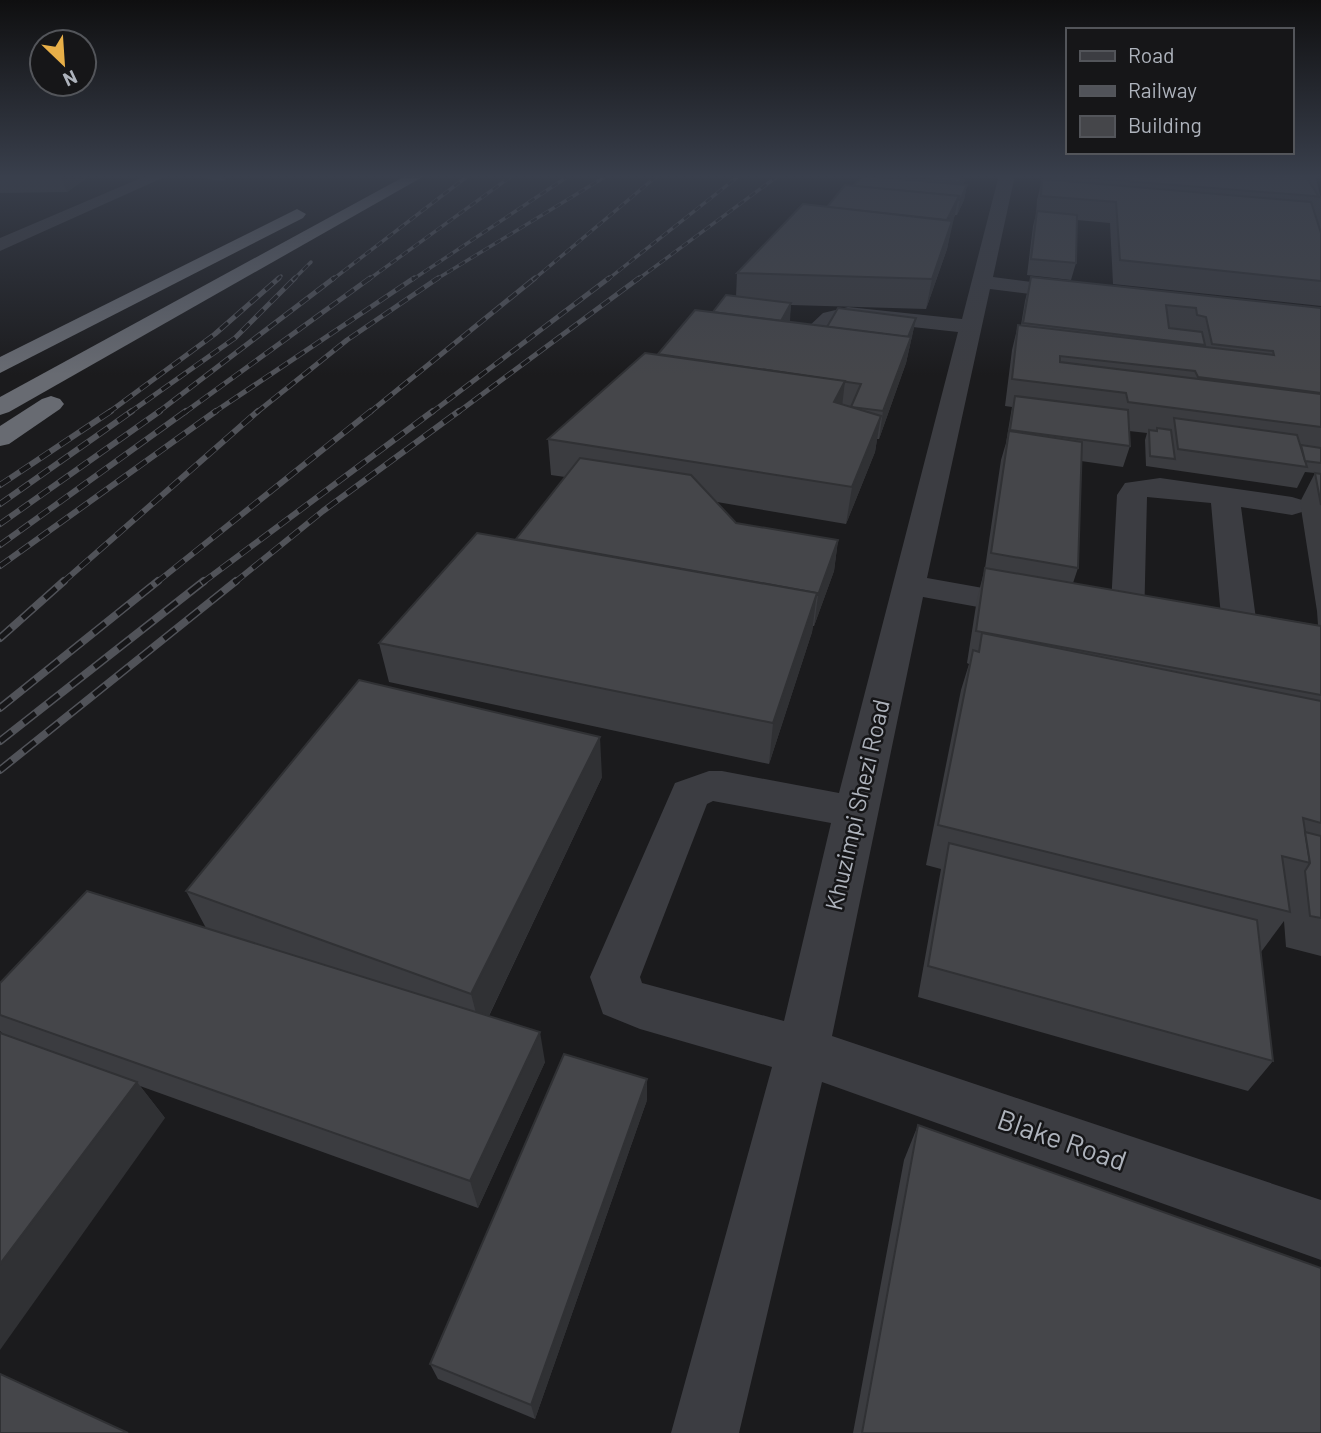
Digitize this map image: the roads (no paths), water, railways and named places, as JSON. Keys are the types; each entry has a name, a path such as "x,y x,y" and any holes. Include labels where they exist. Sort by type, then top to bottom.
{"highway":[{"path":"6,359 243,242"},
{"path":"0,407 299,242"},
{"path":"0,438 86,380 161,319"}],"street":[{"name":"Khuzimpi Shezi Road","path":"705,1433 803,1051 855,812 990,242"},
{"path":"980,282 1103,296"},
{"path":"800,344 831,318 848,313 970,327"},
{"path":"1126,623 1132,495 1135,489 1151,486 1292,506"},
{"path":"1190,634 1224,640 1237,638 1240,634 1225,496"},
{"path":"909,585 1059,611"},
{"name":"Blake Road","path":"855,812 722,786 697,790 690,794 615,977 621,998 640,1006 803,1051 1321,1230"}],"railway":[{"path":"332,280 382,242"},
{"path":"368,280 421,242"},
{"path":"412,280 469,242"},
{"path":"436,280 498,242"},
{"path":"533,280 578,242"},
{"path":"607,280 655,242"},
{"path":"637,280 689,242"},
{"path":"129,413 235,338 311,262"},
{"path":"108,413 215,334 279,278"},
{"path":"157,413 334,278"},
{"path":"184,413 370,278"},
{"path":"213,413 414,278"},
{"path":"369,413 535,278"},
{"path":"431,413 609,278"},
{"path":"457,413 639,278"},
{"path":"256,413 347,340 436,280"},
{"path":"0,504 132,411"},
{"path":"0,524 160,411"},
{"path":"0,545 186,411"},
{"path":"0,566 216,411"},
{"path":"62,583 258,411"},
{"path":"156,583 371,411"},
{"path":"202,583 433,411"},
{"path":"234,583 323,511 459,411"},
{"path":"0,485 108,413"},
{"path":"0,638 64,581"},
{"path":"0,708 158,581"},
{"path":"0,741 204,581"},
{"path":"0,770 236,581"}]}
